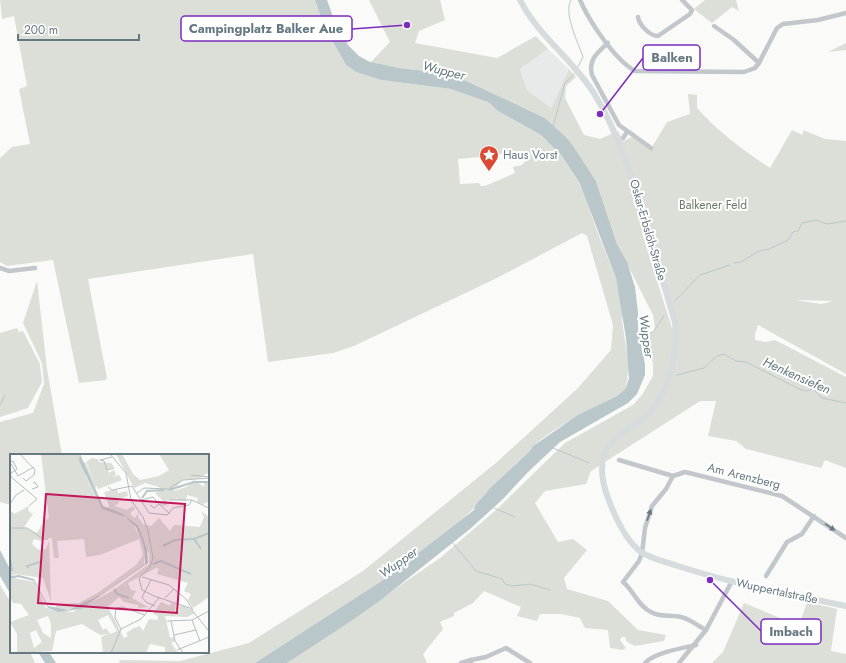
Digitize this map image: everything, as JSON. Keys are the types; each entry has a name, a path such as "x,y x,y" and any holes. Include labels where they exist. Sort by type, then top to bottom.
{"main road":[{"name":"Oskar-Erbslöh-Straße","path":"520,0 536,24 578,70 608,117 625,155 676,330 674,355 660,399 646,416 609,445 602,466"},
{"name":"Wuppertalstraße","path":"602,466 603,485 612,508 626,535 642,553 732,582 846,606"}],"street":[{"path":"580,0 588,16 625,66 635,72 682,70 731,73 744,72 755,68 777,28 783,24 818,20 846,13"},
{"path":"638,17 639,22 645,29 654,36 658,36 690,14 692,10 682,0"},
{"path":"714,26 734,40 759,63"},
{"path":"608,43 593,58 590,67 604,101 618,126 651,148"},
{"path":"623,138 627,132"},
{"path":"0,268 9,271 35,268"},
{"name":"Am Arenzberg","path":"619,460 673,476 685,472 782,496 846,538"},
{"path":"673,476 666,489 652,506 644,528 642,553 639,561 624,582 630,588 639,603 650,612 661,616 683,617 706,630"},
{"path":"766,576 787,542 802,534 814,516"},
{"path":"679,663 696,645 706,630 732,582"},
{"path":"645,663 649,659 659,655 696,645"},
{"path":"460,663 471,662 506,648 530,663"}],"shaded area":[{"path":"315,0 327,0 336,25 348,45 359,56 370,62 399,68 443,73 462,79 545,118 567,138 596,181 617,244 627,262 635,287 638,312 638,331 645,364 645,375 637,394 628,403 560,442 528,472 503,499 470,529 382,599 287,663 255,663 383,580 474,510 489,489 530,451 533,446 578,415 617,396 626,388 629,378 626,338 616,278 580,184 562,156 541,135 498,111 488,102 451,89 381,80 356,72 346,65 324,26"},
{"path":"548,49 569,69 551,108 527,90 520,69"},
{"path":"0,550 10,569 10,593 0,576"},
{"path":"39,653 50,653 56,663 45,663"}],"green space":[{"path":"0,0 315,0 324,26 346,65 356,72 381,80 451,89 464,92 488,102 498,111 541,135 562,156 582,188 616,278 622,306 622,321 629,366 626,388 617,396 556,429 536,444 489,489 480,502 461,520 383,580 255,663 119,663 120,660 180,661 249,643 363,571 497,462 578,388 611,350 613,325 587,236 582,233 497,278 354,346 333,353 268,362 253,254 88,279 107,378 106,380 79,383 53,260 7,266 0,262 0,158 12,147 30,144 19,89 27,86 14,16 2,19","holes":["512,151 515,155 526,155 528,158 522,165 513,167 515,173 485,186 481,186 479,183 460,184 458,159 479,157 480,153 492,154 492,152 497,152 497,154 511,153"]},
{"name":"Balkener Feld","path":"369,0 440,0 445,20 419,31 415,43 497,58 536,36 548,49 520,69 527,90 551,108 569,69 576,77 566,86 565,98 584,135 600,139 618,131 623,141 632,137 652,147 667,122 690,114 688,94 697,95 697,108 713,125 770,168 792,130 803,135 803,130 825,139 846,141 846,374 758,325 755,340 765,342 775,340 846,377 846,468 825,460 821,468 746,449 736,441 708,436 716,401 700,401 591,471 586,484 545,491 535,503 558,542 573,539 587,550 564,578 567,589 608,601 638,630 666,635 664,641 635,646 627,642 625,637 622,637 620,640 626,648 623,650 610,648 608,630 585,628 580,618 561,614 540,614 537,621 517,616 521,607 484,591 473,603 454,613 454,616 440,622 443,629 423,654 427,663 287,663 440,558 496,510 565,443 633,405 642,395 653,376 653,362 642,344 645,334 653,333 655,328 653,315 617,244 596,181 567,138 545,118 462,79 443,73 370,63 390,42","holes":["650,230 678,326 672,328 642,233","795,300 833,301 821,304"]},
{"path":"705,0 736,0 739,11 732,7 712,23 694,9"},
{"path":"846,43 846,50 828,52"},
{"path":"37,281 47,369 62,454 10,454 10,505 0,502 0,422 33,413 44,384 42,363 23,323"},
{"path":"17,328 19,332 23,331 40,364 42,382 28,408 0,417 0,333"},
{"path":"0,585 10,601 10,653 30,653 35,663 0,663"},
{"path":"807,602 837,609 831,651 846,654 846,663 712,663 723,652 744,603 799,626"}],"waterway":[{"path":"571,0 569,6 570,20 583,57 578,67"},
{"path":"553,126 565,83 575,73"},
{"path":"734,263 741,262 759,251 769,249 788,240 793,232 798,231 802,223 816,220 827,224 846,221"},
{"path":"674,302 700,275 730,265"},
{"name":"Wupper","path":"637,337 653,332 664,316"},
{"name":"Henkensiefen","path":"677,375 704,368 717,356 724,354 736,361 746,362 799,389 806,391 813,389 822,398 846,403"},
{"path":"0,405 5,395"},
{"name":"Henkensiefen","path":"553,448 589,463"},
{"path":"494,508 515,517"},
{"path":"452,542 476,571 502,579 505,584 512,586 530,584 550,590"}],"place":[{"name":"Campingplatz Balker Aue","path":"407,25"},
{"name":"Balken","path":"600,114"},
{"name":"Haus Vorst","path":"489,172"},
{"name":"Imbach","path":"710,580"}]}
